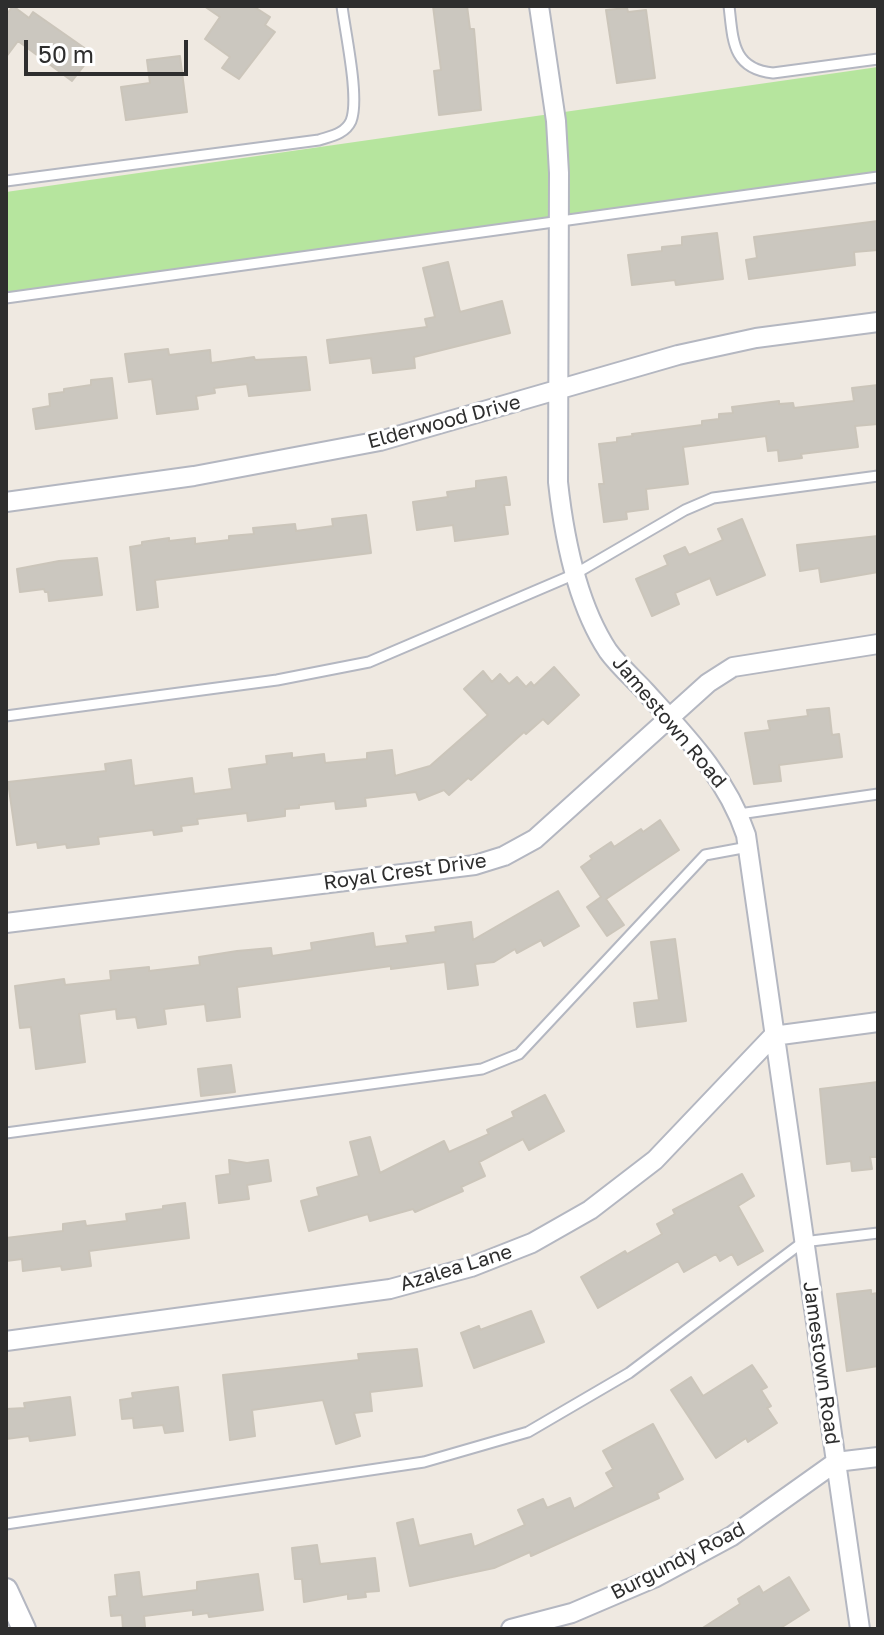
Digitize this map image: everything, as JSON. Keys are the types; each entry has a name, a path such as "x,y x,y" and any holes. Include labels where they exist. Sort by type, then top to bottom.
{"street":[{"name":"Jamestown Road","path":"539,6 556,121 561,222 557,390 558,482 563,527 588,610 608,651 708,763 735,803 748,847 860,1629"},
{"name":"Elderwood Drive","path":"6,502 194,476 380,441 678,355 878,322"},
{"name":"Royal Crest Drive","path":"6,923 475,865 504,856 535,839 708,683 733,667 878,644"},
{"path":"773,1036 878,1022"},
{"name":"Azalea Lane","path":"6,1341 390,1289 471,1267 532,1243 590,1210 655,1160 773,1036"},
{"name":"Burgundy Road","path":"511,1629 572,1613 654,1578 732,1536 836,1462 878,1457"},
{"path":"6,1590 24,1629"}],"lane":[{"path":"6,181 319,140 341,133 351,121 354,97 342,6"},
{"path":"729,6 736,48 743,62 757,71 773,73 878,59"},
{"path":"6,298 878,177"},
{"path":"6,716 277,680 369,662 575,574 685,510 713,498 878,476"},
{"path":"739,814 878,794"},
{"path":"6,1133 482,1069 519,1054 705,855 748,847"},
{"path":"6,1524 424,1462 528,1432 629,1373 803,1242 878,1233"}],"green space":[{"path":"878,67 878,172 6,296 6,192"}],"building":[{"path":"13,6 29,18 33,12 93,54 72,81 18,41 6,57 6,15"},
{"path":"204,6 253,6 270,17 265,25 275,32 239,79 222,68 230,57 205,39 220,17"},
{"path":"433,6 467,6 470,29 474,29 481,110 439,115 434,71 441,70"},
{"path":"627,8 628,12 646,10 655,78 617,83 606,10"},
{"path":"180,56 187,112 126,120 121,87 150,83 147,60"},
{"path":"878,221 878,250 854,252 855,265 749,279 746,260 757,258 754,237"},
{"path":"717,233 723,279 676,285 675,280 632,285 628,255 682,245 682,237"},
{"path":"448,262 460,312 502,301 510,333 414,357 415,368 373,373 371,358 330,363 327,340 427,327 425,319 435,317 423,268"},
{"path":"168,349 169,355 210,350 211,363 254,357 255,360 306,357 310,390 249,396 247,384 214,388 215,393 196,396 198,409 157,414 152,379 129,382 125,354"},
{"path":"112,378 117,418 36,429 33,409 50,406 49,394 91,385 91,380"},
{"path":"878,385 878,424 855,426 858,447 801,454 802,458 779,461 778,450 768,451 766,436 683,447 688,484 646,489 648,509 626,512 627,519 604,522 599,484 604,484 599,444 617,442 617,438 632,434 702,425 702,421 719,419 719,414 733,413 732,407 779,401 779,404 793,403 794,408 854,401 852,388"},
{"path":"506,477 510,505 504,505 508,534 455,541 453,525 417,530 413,502 448,497 447,492 476,488 476,481"},
{"path":"366,515 371,553 155,580 158,607 137,610 130,547 142,545 142,542 169,538 169,541 195,538 195,544 229,540 229,536 254,534 253,528 295,524 296,531 333,526 332,519"},
{"path":"742,519 765,575 717,595 710,578 675,593 679,604 652,616 636,579 668,565 664,556 685,547 689,555 723,540 718,529"},
{"path":"878,536 878,572 821,582 819,568 800,571 797,545"},
{"path":"97,558 102,595 49,601 48,592 44,589 20,592 17,569"},
{"path":"554,667 579,695 548,724 543,719 526,734 524,732 471,780 468,778 449,795 444,790 419,800 416,792 365,798 366,806 336,809 335,801 299,805 299,808 285,809 285,816 248,821 247,813 197,819 198,824 181,826 182,831 154,835 153,830 98,837 99,844 67,848 66,844 38,848 37,842 17,845 8,782 106,771 105,764 131,760 134,786 192,778 194,794 232,789 229,769 267,764 266,756 292,753 292,758 324,754 325,763 367,759 367,753 392,750 395,776 430,766 488,715 464,689 483,671 492,682 500,674 509,684 517,677 526,687 531,682 534,686"},
{"path":"829,708 832,735 839,734 842,757 779,765 781,781 754,784 745,733 770,730 768,721 808,716 807,710"},
{"path":"660,820 679,850 606,899 624,925 607,936 587,907 601,897 581,867 592,859 590,856 611,842 614,847"},
{"path":"558,891 579,926 544,946 541,940 517,953 515,949 494,962 475,964 478,985 448,989 445,962 391,969 391,966 237,987 240,1017 207,1021 205,1004 164,1009 166,1024 138,1028 136,1017 117,1019 116,1009 79,1014 85,1062 36,1069 31,1027 20,1028 15,986 64,979 65,985 111,980 110,971 149,967 149,971 200,965 199,957 237,951 271,948 272,956 312,950 311,943 373,933 375,947 408,943 406,936 436,932 435,927 471,922 473,940"},
{"path":"675,939 686,1021 637,1027 634,1003 659,1000 651,942"},
{"path":"231,1065 235,1092 201,1096 198,1069"},
{"path":"878,1082 878,1157 870,1157 872,1169 852,1171 851,1161 827,1164 820,1089"},
{"path":"545,1095 564,1131 529,1150 523,1139 479,1162 485,1176 461,1187 463,1191 415,1212 413,1209 370,1221 368,1214 309,1231 301,1201 319,1196 317,1188 359,1176 350,1142 370,1137 380,1173 444,1141 449,1152 489,1134 487,1130 514,1117 512,1112"},
{"path":"229,1160 247,1163 268,1160 271,1181 247,1185 249,1199 219,1203 216,1176 230,1174"},
{"path":"742,1174 754,1196 738,1206 763,1251 738,1265 732,1254 720,1261 716,1254 684,1272 678,1261 598,1308 581,1277 662,1234 657,1224 675,1214 673,1210"},
{"path":"185,1203 189,1238 89,1251 91,1266 62,1270 61,1266 23,1271 22,1259 6,1261 6,1238 63,1231 63,1224 85,1221 86,1226 127,1221 126,1214"},
{"path":"871,1290 871,1294 878,1293 878,1366 847,1371 837,1294"},
{"path":"531,1311 544,1342 474,1368 461,1333 479,1326 480,1330"},
{"path":"417,1349 422,1386 370,1392 372,1411 354,1413 360,1436 336,1444 323,1400 252,1410 255,1436 230,1440 223,1375 359,1360 358,1354"},
{"path":"752,1365 767,1387 761,1390 771,1406 767,1408 777,1423 748,1442 746,1438 716,1458 671,1390 691,1377 703,1396"},
{"path":"178,1387 183,1431 165,1433 163,1425 134,1428 133,1418 122,1419 120,1400 133,1398 132,1393"},
{"path":"70,1397 75,1435 30,1441 29,1436 6,1439 6,1409 25,1408 24,1403"},
{"path":"653,1424 683,1479 657,1493 659,1498 531,1556 530,1552 494,1568 410,1586 397,1523 413,1519 419,1546 471,1534 474,1547 525,1525 518,1510 543,1499 547,1508 570,1498 574,1509 614,1487 606,1473 613,1469 603,1451"},
{"path":"317,1545 320,1564 375,1558 379,1591 365,1592 366,1597 348,1599 348,1594 304,1602 302,1579 295,1579 292,1548"},
{"path":"139,1572 142,1597 197,1590 197,1582 258,1574 263,1610 209,1617 208,1613 193,1615 193,1610 144,1616 145,1627 123,1629 122,1615 111,1616 109,1597 117,1596 115,1575"},
{"path":"789,1577 809,1610 779,1629 701,1629 740,1604 738,1599 759,1586 763,1593"}]}
